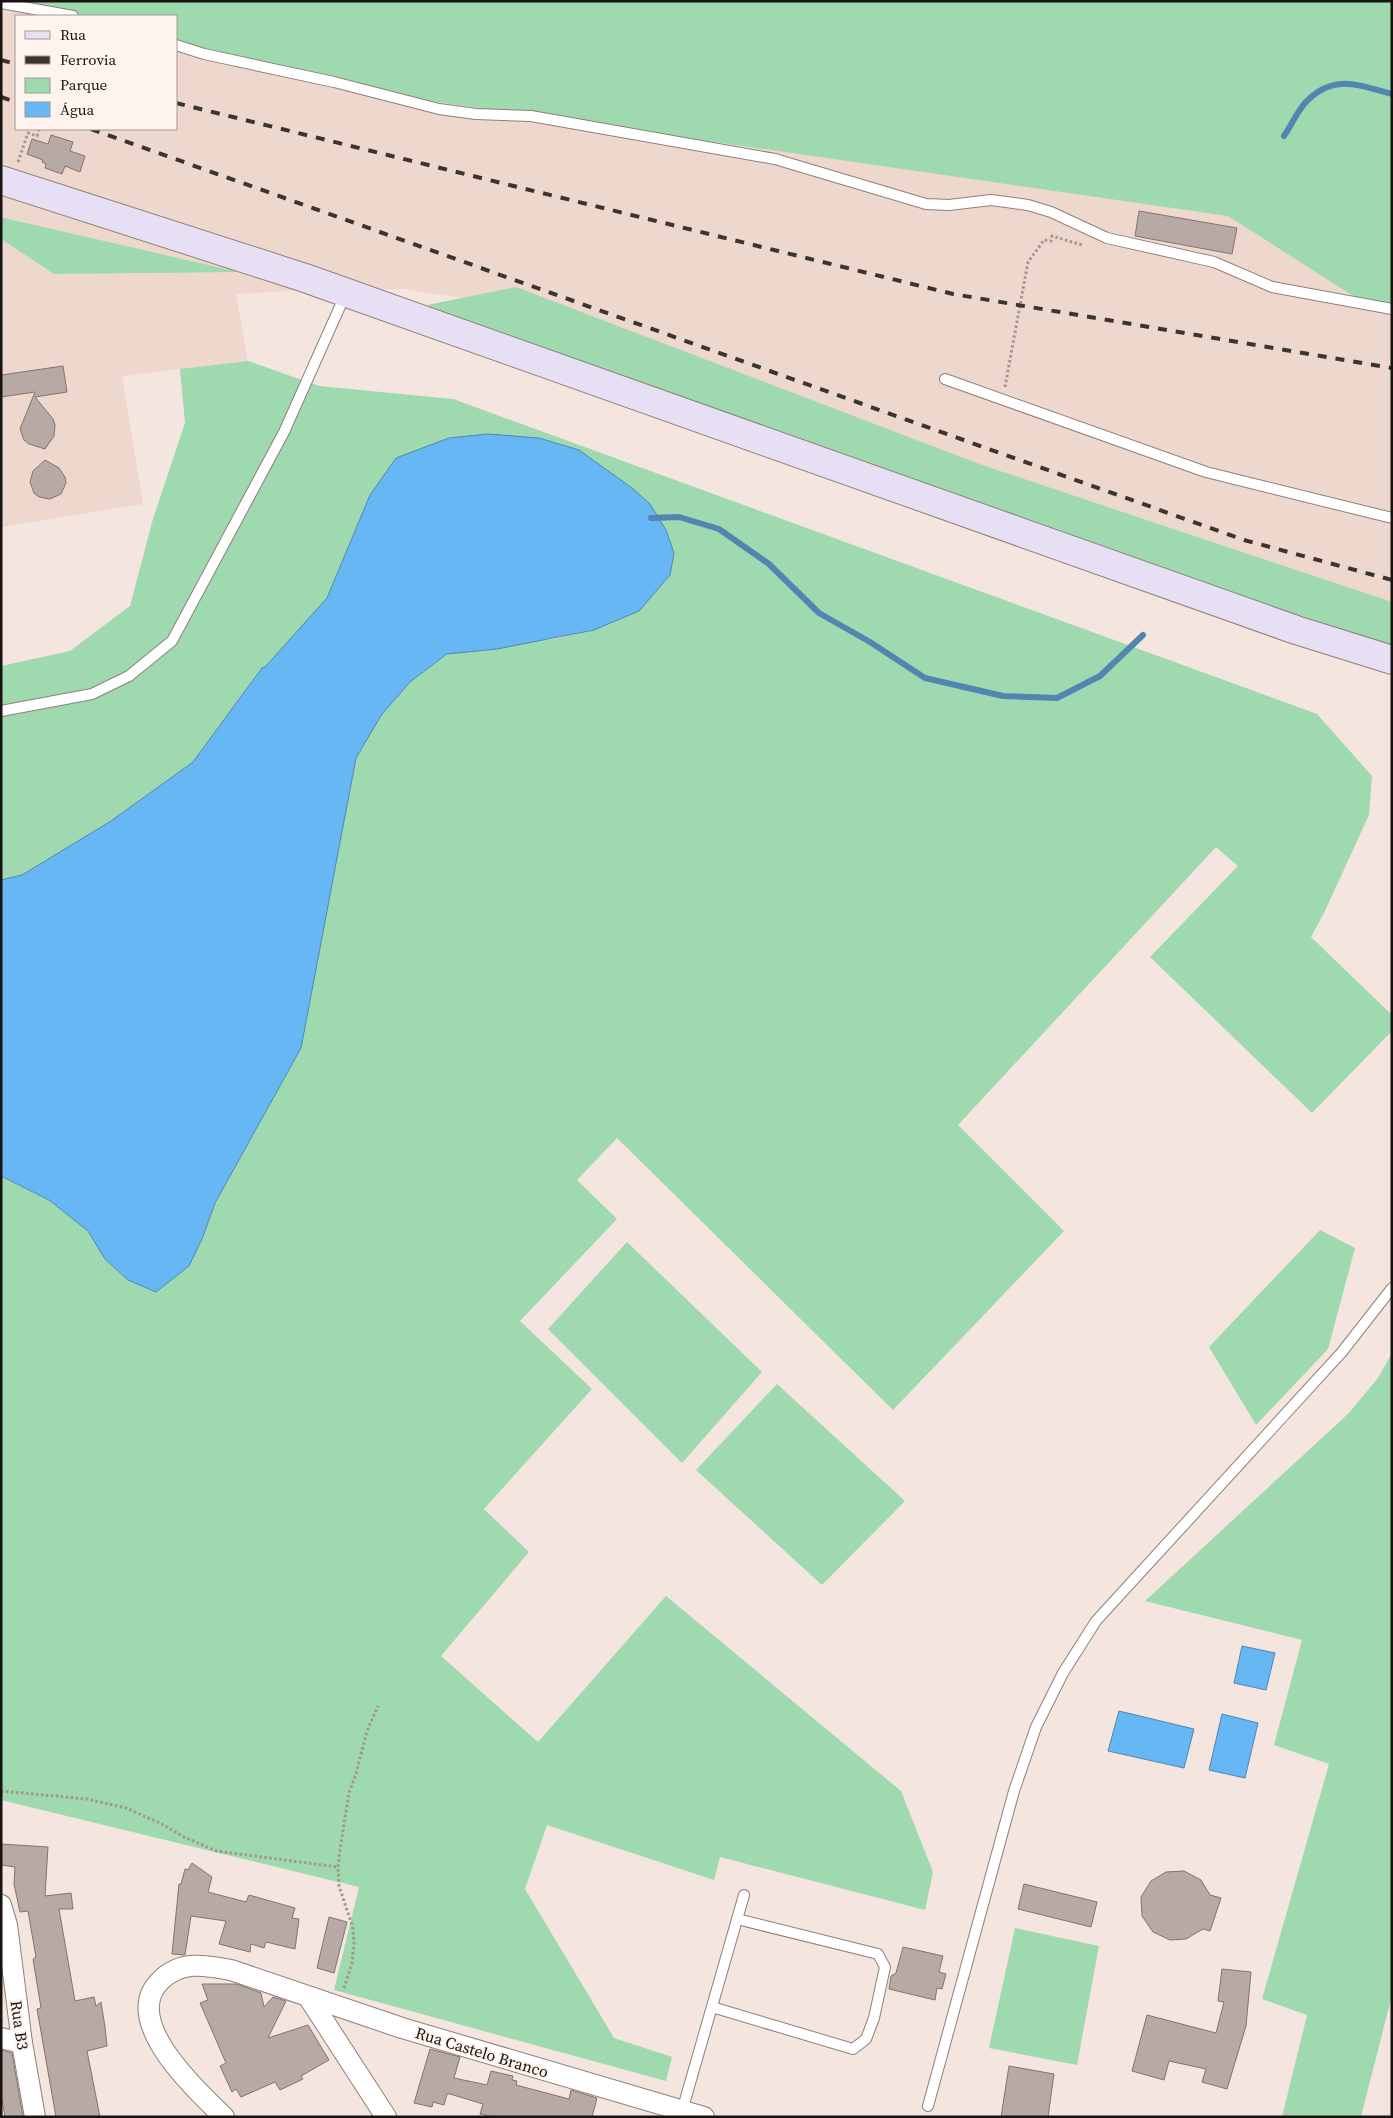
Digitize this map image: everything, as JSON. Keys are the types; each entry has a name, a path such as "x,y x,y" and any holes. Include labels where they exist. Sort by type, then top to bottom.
{"street":[{"path":"6,182 182,237 346,293 1296,630 1392,660"},
{"name":"Rua B3","path":"1,1905 7,1925 22,2043 35,2117"},
{"name":"Rua Castelo Branco","path":"224,2117 183,2075 156,2036 150,2021 149,2004 156,1984 167,1974 183,1966 209,1966 263,1980 335,2007 682,2114 704,2117"},
{"path":"309,1998 386,2117"},
{"path":"1,2038 22,2043"}],"lane":[{"path":"1,3 67,15"},
{"path":"178,46 204,54 334,82 438,109 476,114 531,116 775,159 926,204 949,205 991,200 1028,205 1051,212 1108,238 1214,262 1272,287 1392,309"},
{"path":"1,711 92,694 129,676 172,641 284,432 346,293"},
{"path":"945,379 1206,472 1392,518"},
{"path":"928,2106 1014,1791 1036,1727 1063,1673 1096,1621 1342,1352 1392,1288"},
{"path":"682,2114 744,1895"},
{"path":"712,2007 852,2049 866,2039 874,2018 885,1967 878,1954 737,1919"}],"path":[{"path":"6,182 28,133 37,136 40,130"},
{"path":"1002,400 1028,262 1044,240 1051,241 1052,236 1085,246"},
{"path":"335,2007 352,1962 354,1944 353,1928 339,1886 338,1867 349,1794 367,1731 378,1706"},
{"path":"1,1791 87,1799 126,1808 160,1822 184,1837 216,1851 338,1867"}],"shaded area":[{"path":"1,4 51,15 15,15 15,130 178,130 178,44 416,99 1229,216 1372,308 1392,311 1392,619 481,301 404,289 325,289 236,294 248,361 122,376 143,504 1,527 1,239 54,274 67,274 1,216"}],"green space":[{"path":"1,1 1392,1 1392,311 1372,308 1228,216 416,99 178,44 178,15 52,15"},
{"path":"1,217 239,272 54,274 1,239"},
{"path":"516,287 982,465 1392,602 1392,660 476,327 427,305"},
{"path":"248,361 319,386 453,399 1317,714 1372,776 1369,815 1311,937 1392,1015 1392,1031 1312,1113 1150,957 1238,866 1216,847 958,1125 1064,1231 893,1410 617,1138 577,1180 617,1219 520,1321 592,1389 484,1509 529,1552 441,1656 538,1742 666,1596 901,1791 933,1872 925,1910 720,1857 714,1880 547,1825 525,1889 614,2038 672,2057 666,2081 334,1990 359,1887 1,1800 1,1176 49,1200 88,1231 105,1259 128,1280 156,1291 202,1239 215,1203 301,1048 356,758 382,714 410,682 448,654 497,649 525,642 554,639 594,630 617,621 396,458 370,495 327,598 265,667 262,668 193,762 111,821 22,875 1,880 1,666 70,651 130,606 153,519 185,423 180,369"},
{"path":"1320,1230 1355,1248 1328,1349 1256,1425 1209,1347"},
{"path":"627,1242 762,1372 682,1463 548,1329"},
{"path":"1392,1353 1392,1995 1361,2117 1282,2117 1307,2015 1262,1999 1329,1764 1274,1745 1302,1640 1145,1601 1349,1413 1378,1378"},
{"path":"777,1384 905,1501 822,1585 696,1470"},
{"path":"1015,1928 1099,1946 1077,2065 989,2048"}],"water":[{"path":"488,434 539,438 579,450 632,488 650,504 666,530 674,553 670,575 639,611 594,630 497,649 447,654 410,682 382,714 356,758 301,1048 215,1203 202,1239 189,1266 156,1292 128,1280 105,1259 88,1231 49,1200 1,1176 1,880 22,875 111,821 193,762 262,668 265,667 327,598 370,495 396,458 449,438"},
{"path":"1242,1646 1275,1653 1266,1690 1234,1683"},
{"path":"1119,1711 1194,1729 1184,1768 1108,1751"},
{"path":"1222,1714 1258,1723 1245,1778 1209,1770"}],"building":[{"path":"51,135 73,142 70,151 85,156 80,172 65,166 62,174 45,168 46,164 42,162 43,160 27,154 32,139 48,144"},
{"path":"1139,211 1237,228 1232,254 1135,236"},
{"path":"63,366 67,392 35,397 53,419 55,425 54,436 45,449 29,444 24,440 20,429 35,392 1,397 1,375"},
{"path":"45,460 59,468 65,477 66,483 61,494 50,499 39,497 34,493 30,482 33,471"},
{"path":"1,1844 48,1847 45,1896 71,1893 73,1909 59,1909 75,2001 94,1997 96,2006 101,2002 105,2027 107,2046 87,2051 100,2117 56,2117 37,2009 41,2008 33,1959 36,1957 28,1911 20,1912 14,1884 15,1867 1,1865"},
{"path":"192,1863 212,1877 208,1892 246,1902 249,1895 295,1908 292,1918 299,1919 295,1949 266,1942 264,1948 251,1944 250,1952 219,1944 226,1921 191,1916 185,1955 172,1954 179,1884 181,1884 185,1869 188,1870"},
{"path":"1184,1871 1201,1880 1210,1895 1221,1898 1210,1931 1203,1929 1186,1939 1170,1940 1153,1932 1142,1916 1141,1897 1151,1881 1166,1872"},
{"path":"1024,1884 1097,1902 1091,1927 1018,1909"},
{"path":"329,1917 347,1922 334,1973 317,1968"},
{"path":"903,1947 943,1956 939,1972 946,1974 942,1989 937,1988 935,2000 889,1989 891,1976 896,1973"},
{"path":"1222,1969 1251,1972 1246,2026 1227,2089 1202,2082 1206,2069 1169,2061 1164,2080 1132,2071 1147,2015 1216,2033 1224,2002 1218,2001"},
{"path":"202,1984 237,1984 261,1993 264,2007 273,1997 286,2001 268,2038 308,2025 329,2060 301,2076 303,2079 280,2090 275,2082 241,2097 236,2089 232,2092 220,2066 226,2063 200,2003 208,2000"},
{"path":"430,2049 460,2057 454,2078 487,2085 491,2071 513,2076 512,2080 517,2081 516,2085 569,2099 571,2090 597,2098 592,2117 493,2117 480,2114 483,2104 450,2094 447,2094 444,2105 433,2102 432,2107 414,2103"},
{"path":"1,2050 12,2053 23,2117 5,2117 1,2095"},
{"path":"1009,2066 1054,2074 1048,2117 1001,2117"}],"waterway":[{"path":"1284,136 1305,103 1315,94 1326,88 1346,84 1368,87 1392,94"},
{"path":"651,518 679,517 719,529 769,564 819,613 870,642 925,678 1003,696 1057,698 1100,676 1143,635"}],"railway":[{"path":"1,60 15,64"},
{"path":"1,97 15,102"},
{"path":"178,103 953,294 1392,368"},
{"path":"94,130 1244,540 1392,580"}]}
